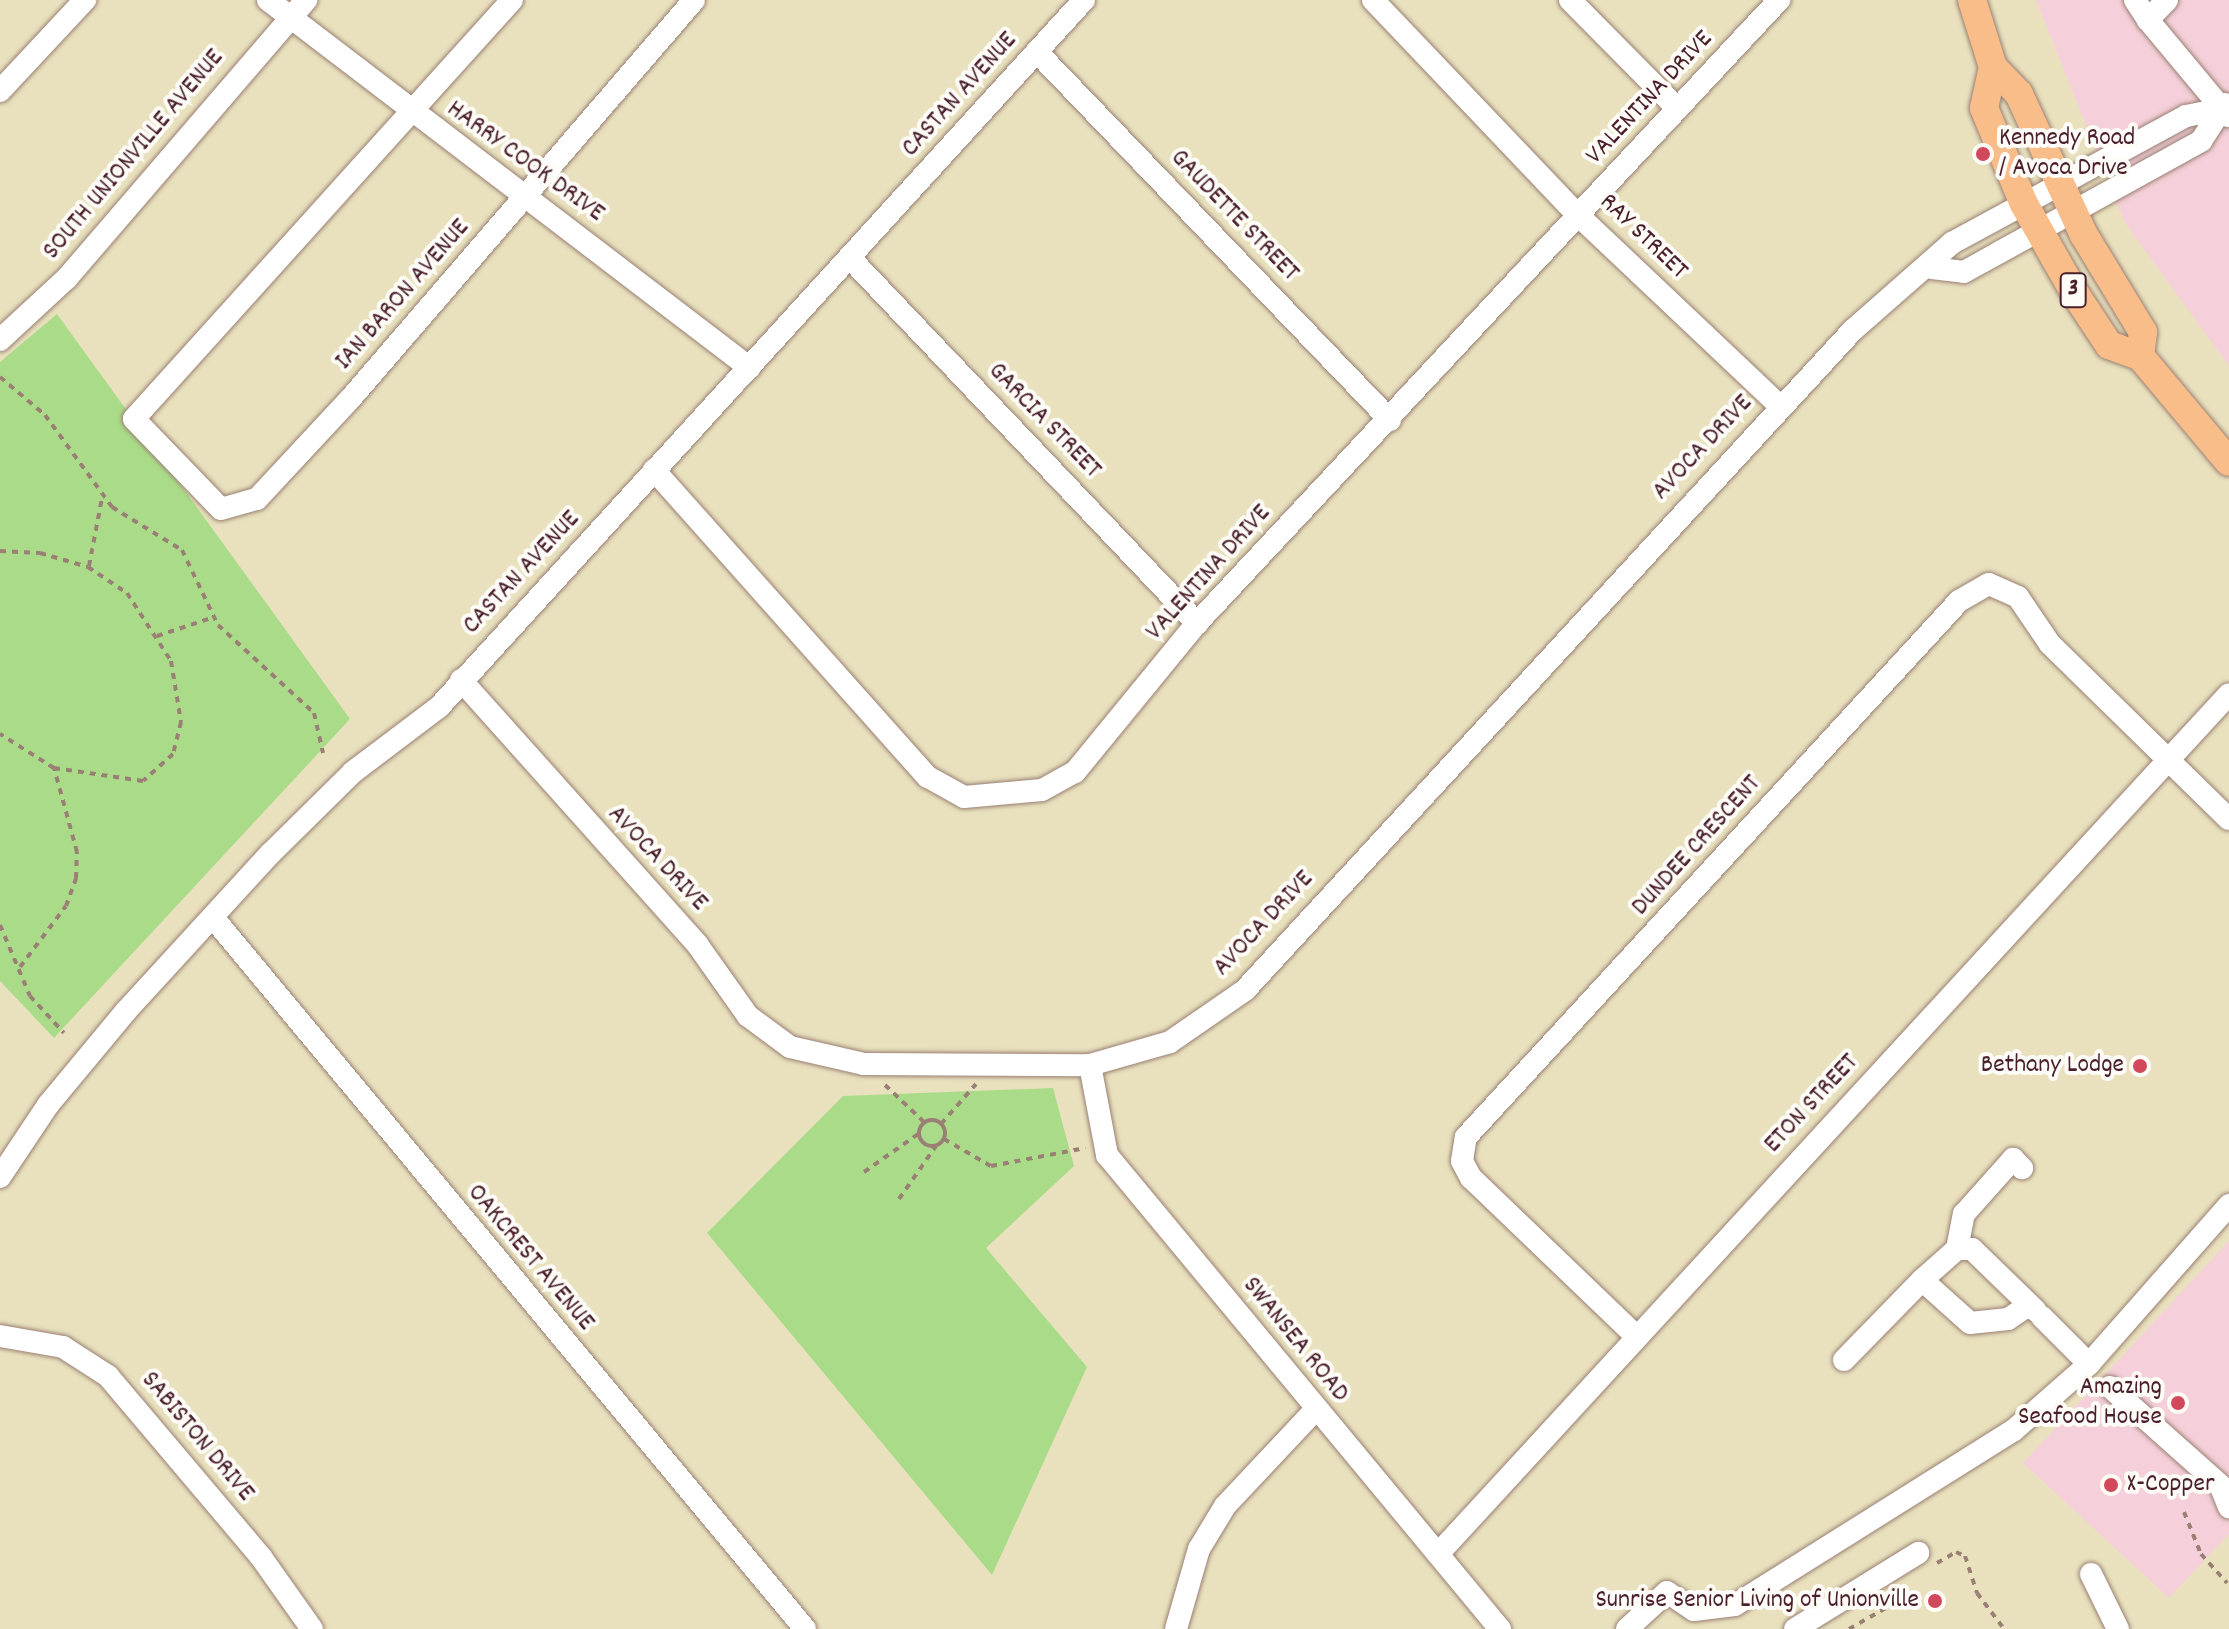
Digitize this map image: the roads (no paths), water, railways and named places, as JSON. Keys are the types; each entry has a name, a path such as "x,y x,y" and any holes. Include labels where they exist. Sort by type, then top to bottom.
{"main road":[{"name":"3","path":"1972,0 1993,67 2019,94 2057,184 2143,332 2140,356"},
{"name":"3","path":"1993,67 1984,108 2038,230 2109,345 2140,356 2229,462"}],"street":[{"path":"0,91 85,0"},
{"name":"HARRY COOK DRIVE","path":"268,0 287,20 411,114 527,196 750,368"},
{"name":"SOUTH UNIONVILLE AVENUE","path":"0,340 67,278 306,0"},
{"path":"411,114 512,0"},
{"name":"IAN BARON AVENUE","path":"411,114 134,419 205,499 221,509 242,508 351,398 694,0"},
{"name":"CASTAN AVENUE","path":"0,1177 106,1035 215,920 312,809 421,723 750,368 1084,0"},
{"name":"RAY STREET","path":"1373,0 1579,216 1780,406"},
{"path":"1570,0 1678,109"},
{"name":"VALENTINA DRIVE","path":"654,470 928,777 964,797 1042,790 1075,772 1197,623 1390,420 1779,0"},
{"path":"1932,268 1964,272 2201,141 2226,109 2148,20 2135,0"},
{"path":"2148,20 2167,0"},
{"name":"GAUDETTE STREET","path":"1037,52 1390,420"},
{"name":"AVOCA DRIVE","path":"461,680 697,944 748,1016 790,1047 864,1064 1090,1065 1170,1042 1245,990 1853,330 1932,268 1952,243 2186,116 2226,109"},
{"name":"GARCIA STREET","path":"850,258 1197,623"},
{"name":"DUNDEE CRESCENT","path":"1637,1337 1471,1178 1462,1161 1466,1137 1974,589 1989,584 2018,597 2050,644 2229,819"},
{"name":"ETON STREET","path":"1438,1554 2229,694"},
{"name":"OAKCREST AVENUE","path":"215,920 805,1629"},
{"name":"SWANSEA ROAD","path":"1090,1065 1103,1143 1315,1410 1500,1629"},
{"path":"1844,1360 1922,1280 1957,1249 1964,1214 2013,1159 2022,1168"},
{"path":"1627,1629 1667,1592 1694,1610 1735,1605 2014,1430 2089,1364 2229,1205"},
{"path":"1957,1249 1972,1249 2089,1364"},
{"path":"1922,1280 1970,1323 2008,1319 2035,1311"},
{"name":"SABISTON DRIVE","path":"0,1336 63,1347 108,1376 261,1557 312,1629"},
{"path":"2110,1387 2224,1486 2229,1507"},
{"path":"1176,1629 1199,1549 1225,1506 1315,1410"},
{"path":"1795,1629 1922,1560"},
{"path":"2091,1574 2118,1629"}],"place":[{"name":"Kennedy Road / Avoca Drive","path":"1983,154"},
{"name":"Bethany Lodge","path":"2140,1066"},
{"name":"Amazing Seafood House","path":"2178,1403"},
{"name":"X-Copper","path":"2111,1485"},
{"name":"Sunrise Senior Living of Unionville","path":"1935,1601"}]}
